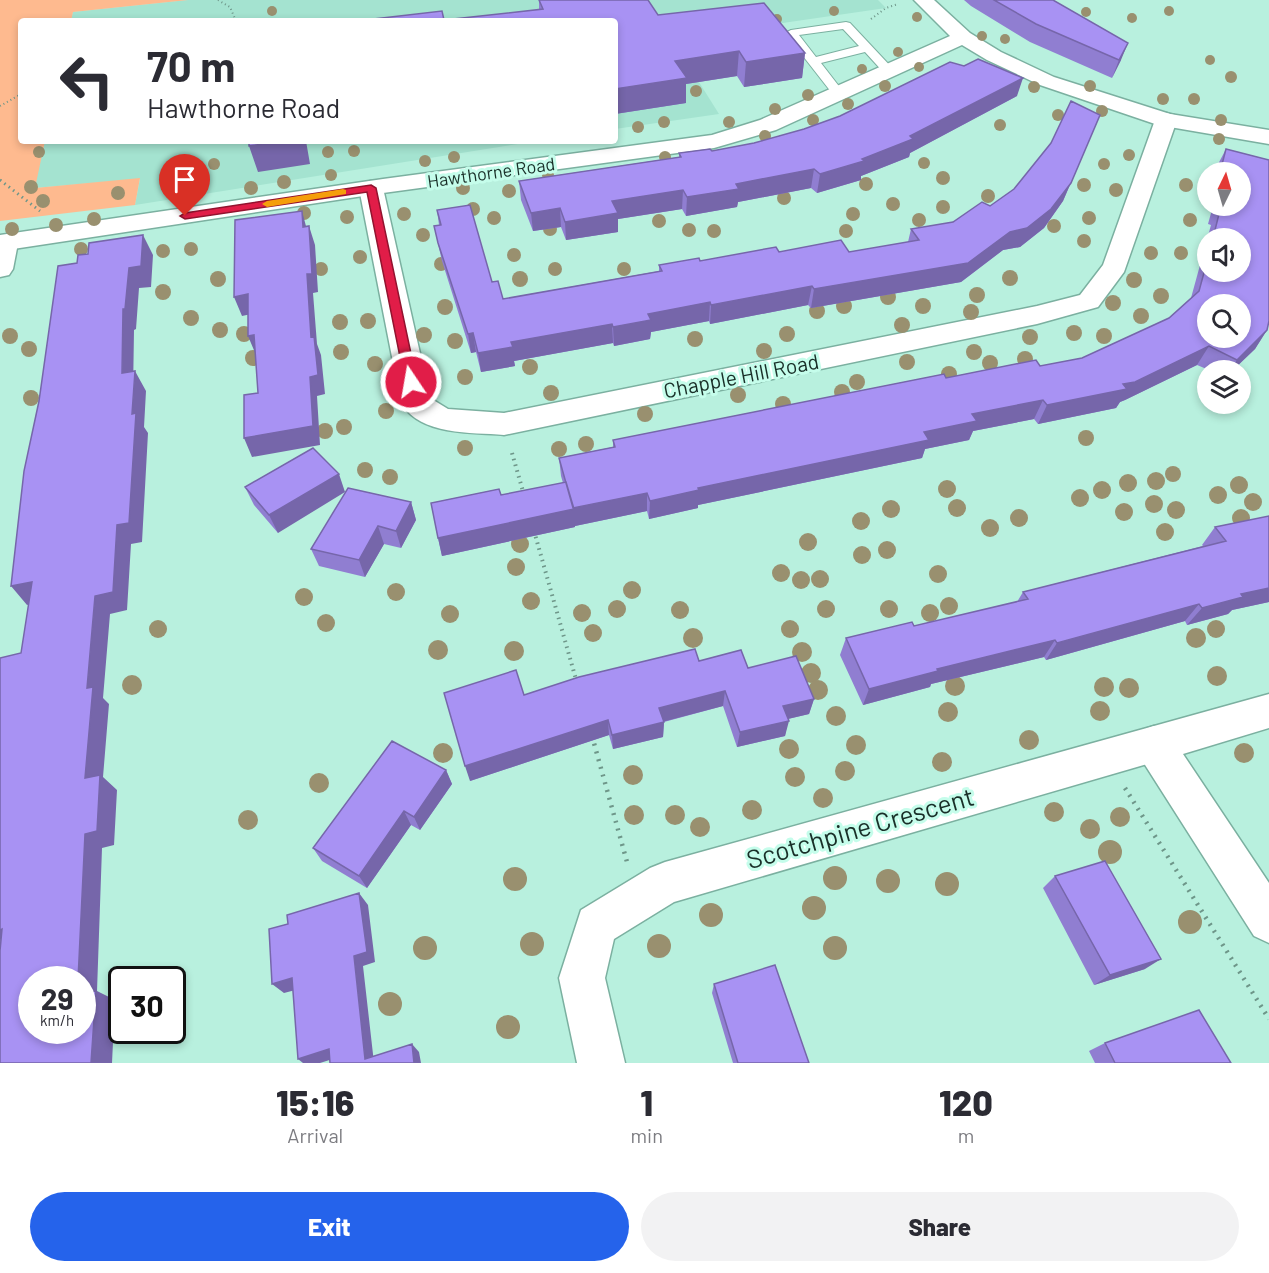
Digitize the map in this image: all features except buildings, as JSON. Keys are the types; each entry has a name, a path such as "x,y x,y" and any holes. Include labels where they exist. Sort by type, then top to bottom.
{"street":[{"path":"923,0 963,37 994,56 1047,81 1166,120 1269,137"},
{"name":"Hawthorne Road","path":"2,243 371,188 714,141 768,125 963,37"},
{"name":"Chapple Hill Road","path":"371,188 416,404 442,419 504,424 1037,315 1089,301 1116,266 1166,120"},
{"path":"0,269 2,243"},
{"name":"Scotchpine Crescent","path":"601,1063 582,978 596,926 665,883 1269,711"},
{"path":"1154,744 1269,921"}],"lane":[{"path":"839,94 791,33 846,25 889,71"},
{"path":"813,61 866,48"}],"path":[{"path":"218,0 230,7 235,18"},
{"path":"868,21 886,8 898,4"},
{"path":"0,106 18,96"},
{"path":"0,180 46,216"},
{"path":"504,424 526,503"},
{"path":"532,526 577,684"},
{"path":"590,729 638,899"},
{"path":"1124,786 1269,1019"}],"shaded area":[{"path":"0,0 188,0 73,12 72,18 18,18 18,144 44,144 35,188 140,178 135,205 0,221"},
{"path":"188,0 878,0 886,8 672,39 719,114 618,129 618,18 72,18 73,12"},
{"path":"44,144 518,144 135,205 140,179 34,188"}],"slow traffic":[{"path":"267,204 343,192"}],"route":[{"path":"185,216 371,188 411,382"}]}
